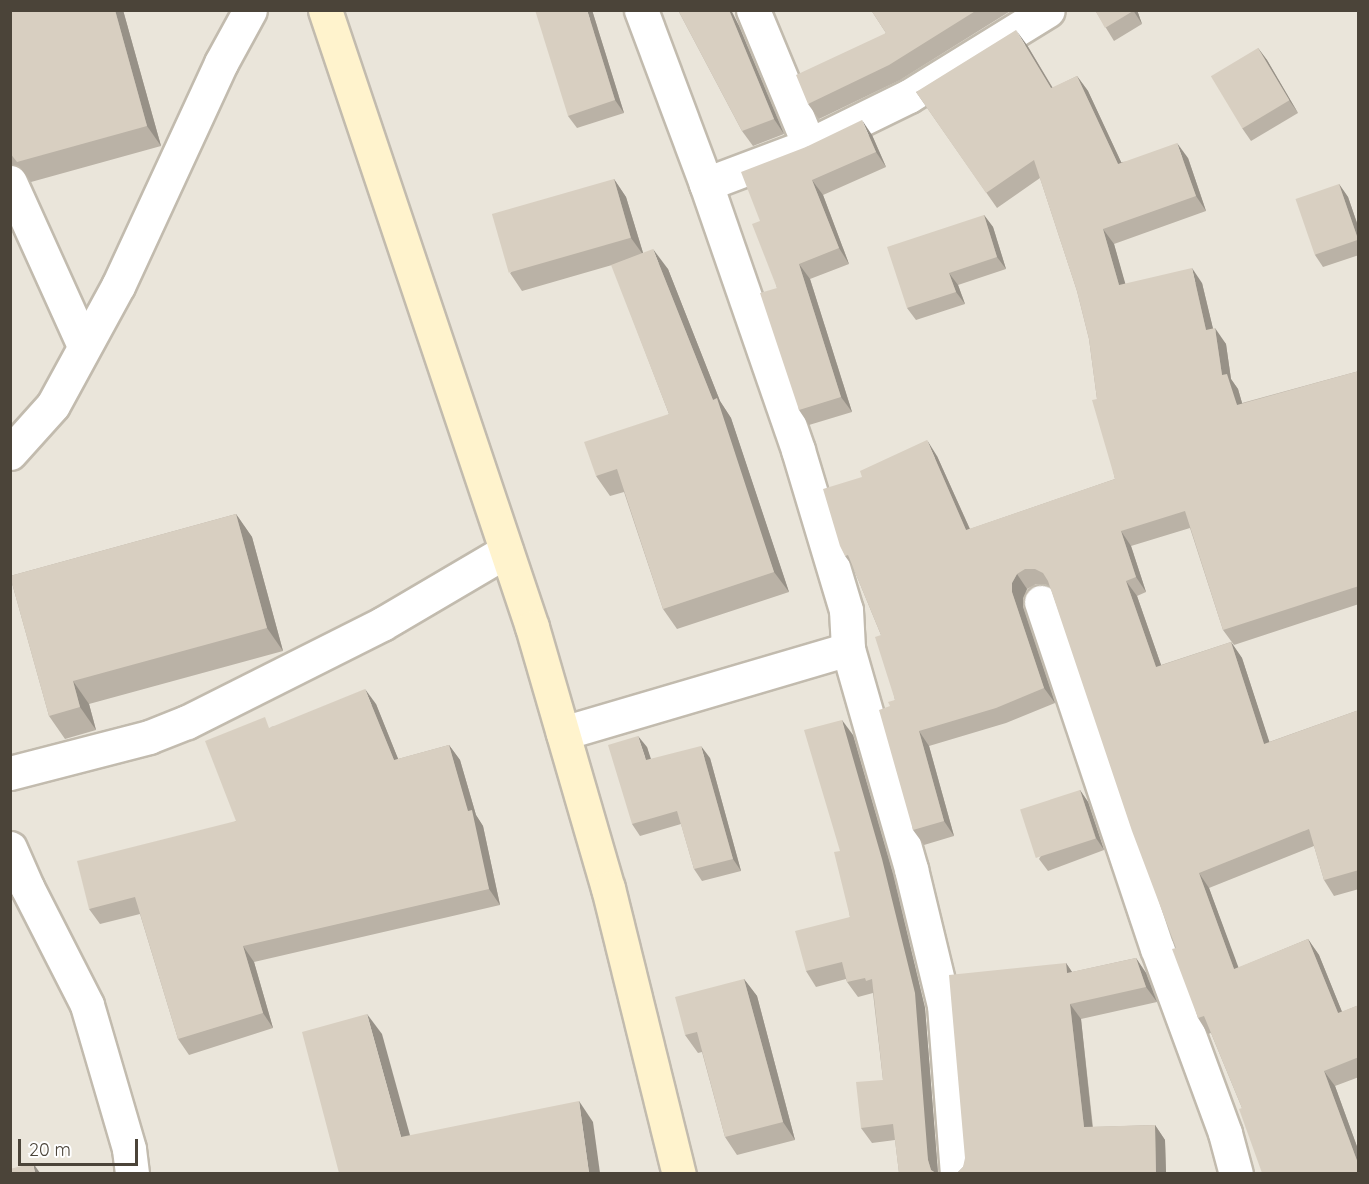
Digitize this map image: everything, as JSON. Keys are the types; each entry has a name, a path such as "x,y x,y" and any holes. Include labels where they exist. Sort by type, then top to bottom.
{"street":[{"path":"10,453 53,405 118,286 221,63 250,10"},
{"path":"325,10 532,627 608,888 679,1173"},
{"path":"641,10 706,184 829,547 846,610 848,649 912,869 944,1005 957,1173"},
{"path":"753,10 809,145"},
{"path":"706,184 809,145 909,96 1047,10"},
{"path":"10,182 84,346"},
{"path":"10,773 149,737 187,722 382,624 506,551"},
{"path":"1041,602 1157,948 1225,1133 1236,1173"},
{"path":"562,734 848,649"},
{"path":"10,848 27,887 87,1005 129,1149 132,1173"}],"shaded area":[{"path":"11,11 1358,11 1358,1173 11,1173"}],"building":[{"path":"10,10 115,10 147,126 17,162 10,153"},
{"path":"535,10 587,10 615,100 568,116"},
{"path":"678,10 729,10 774,119 742,131"},
{"path":"871,10 977,10 889,65 808,104 796,75 886,33"},
{"path":"1095,10 1133,10 1133,11 1105,28"},
{"path":"1016,30 1051,88 1077,76 1118,164 1177,143 1196,196 1103,229 1119,285 1192,268 1206,330 1215,328 1222,375 1227,374 1237,405 1359,371 1359,586 1223,630 1185,511 1121,531 1136,577 1126,581 1156,667 1231,642 1264,744 1359,710 1359,870 1324,880 1309,829 1199,873 1234,969 1308,939 1338,1013 1359,1005 1359,1057 1324,1071 1359,1166 1359,1173 1262,1173 1239,1109 1242,1108 1204,1016 1198,1018 1172,949 1176,948 1132,831 1048,581 1043,573 1035,569 1025,569 1017,574 1012,583 1012,592 1044,688 996,708 919,731 944,821 913,830 879,710 890,706 888,702 895,700 875,637 881,635 848,555 845,556 840,546 823,489 862,477 860,471 927,440 966,530 1115,479 1092,400 1097,399 1089,339 1077,291 1034,160 986,193 916,92"},
{"path":"1258,48 1289,100 1242,129 1211,76"},
{"path":"862,120 876,152 812,180 839,248 799,264 841,397 799,410 760,293 777,288 752,224 760,221 741,172 806,147"},
{"path":"614,179 631,238 509,273 492,214"},
{"path":"1339,184 1358,240 1315,255 1296,199"},
{"path":"984,215 997,257 949,273 956,292 907,308 887,247"},
{"path":"653,249 713,400 717,398 774,572 663,609 617,469 596,476 584,442 669,414 611,265"},
{"path":"236,514 267,628 73,681 80,707 49,716 10,576"},
{"path":"365,689 394,760 449,745 468,811 472,810 489,889 243,946 263,1013 178,1039 135,897 89,909 77,861 236,821 205,741 265,717 269,728"},
{"path":"842,720 882,859 915,993 928,1160 931,1170 936,1173 899,1173 893,1124 861,1128 856,1082 883,1080 872,979 866,981 865,978 847,982 842,962 806,971 795,931 850,917 834,852 840,851 804,730"},
{"path":"638,736 646,760 701,746 733,859 694,869 677,811 632,824 608,745"},
{"path":"1080,790 1096,839 1036,858 1020,809"},
{"path":"1136,958 1146,987 1070,1004 1084,1127 1155,1125 1156,1173 957,1173 963,1167 965,1158 949,975 1066,963 1067,973"},
{"path":"744,979 783,1122 725,1137 697,1032 685,1035 675,997"},
{"path":"367,1014 401,1137 579,1101 589,1173 339,1173 302,1032"},
{"path":"33,1163 35,1173 10,1173 10,1169"}]}
